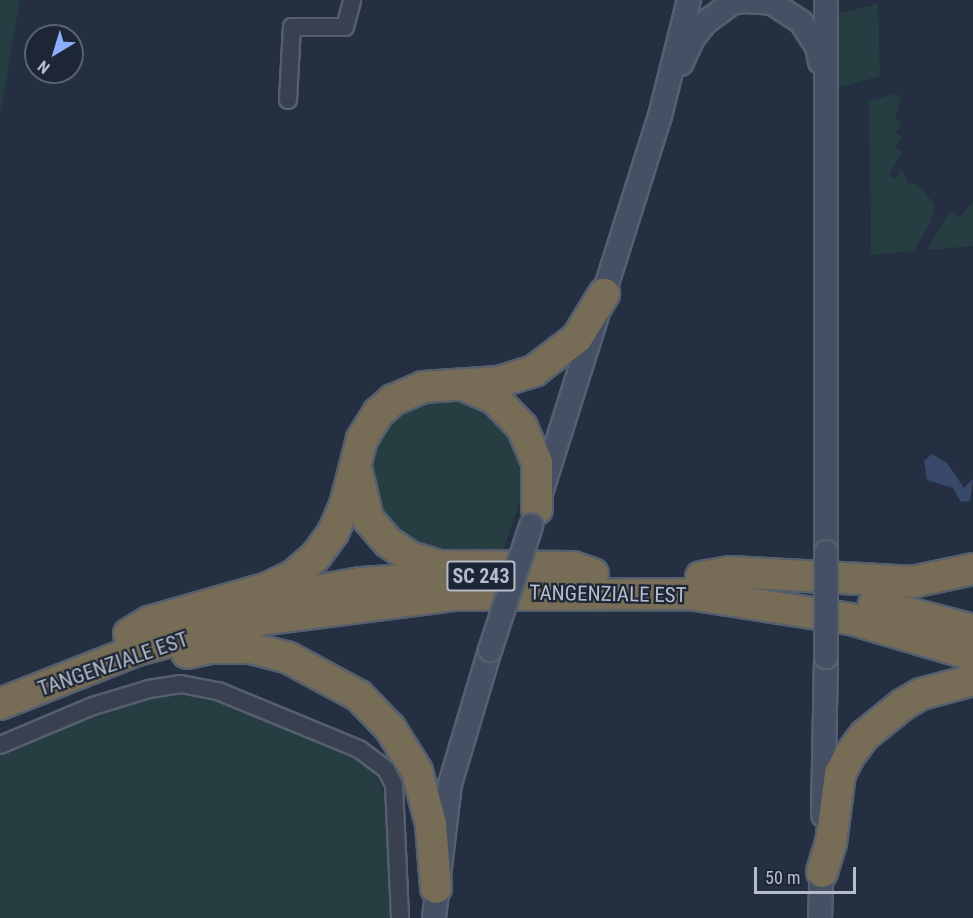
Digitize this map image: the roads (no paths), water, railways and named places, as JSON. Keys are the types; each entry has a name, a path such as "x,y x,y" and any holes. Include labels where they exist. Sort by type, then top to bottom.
{"highway":[{"path":"129,634 149,622 268,588 293,576 316,556 333,533 369,425 393,400 423,387 498,382 551,362 577,338 604,294"},
{"path":"459,384 495,399 522,427 537,463 534,517"},
{"path":"357,462 358,487 368,519 388,542 410,557 440,566 573,567 592,574"},
{"path":"701,578 730,572 912,582 973,569"},
{"name":"TANGENZIALE EST","path":"8,695 129,634 242,604 361,583 460,576 592,574 701,578 867,602 973,630"},
{"name":"TANGENZIALE EST","path":"8,695 137,650 243,622 455,595 689,594 851,619 973,655"},
{"path":"8,695 54,691 211,648 250,648 287,657 327,675 359,696 390,728 417,771 431,824 436,888"},
{"path":"822,872 831,843 840,774 849,756 866,735 902,705 921,694 973,680"}],"main road":[{"path":"434,918 450,784 490,650 660,116 689,0"},
{"path":"820,918 826,657 826,0"},
{"path":"660,116 693,38 718,11 745,1 772,3 801,22 816,47 826,105"}],"street":[{"path":"288,100 292,27 345,27 352,0"},
{"path":"0,744 93,706 149,689 181,684 218,691 359,749 386,769 394,785 400,918"}],"water":[{"path":"932,454 947,463 964,488 973,479 970,501 961,502 953,488 927,480 924,461"}]}
